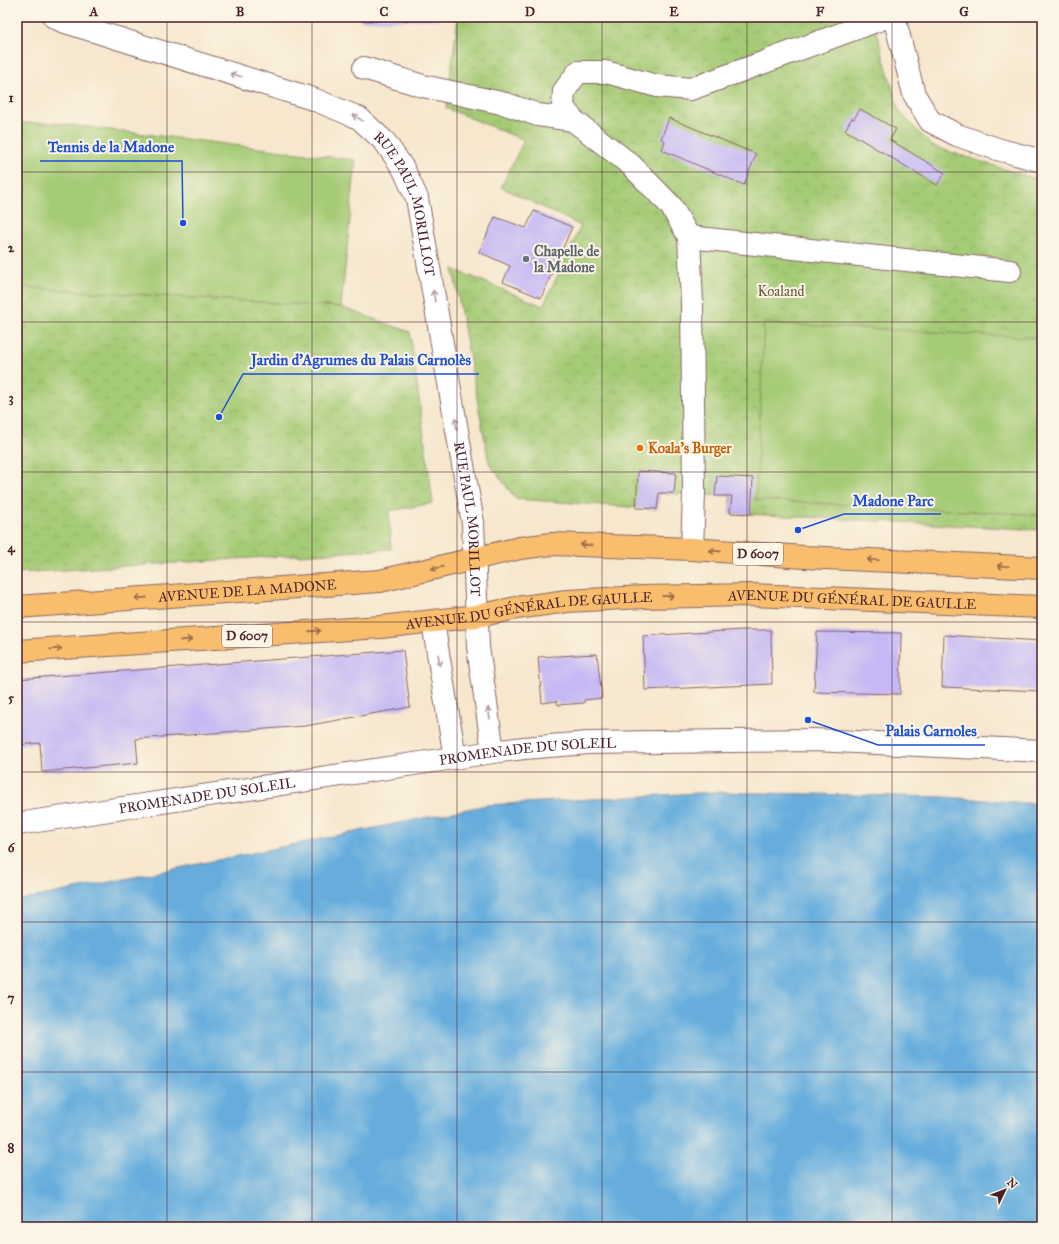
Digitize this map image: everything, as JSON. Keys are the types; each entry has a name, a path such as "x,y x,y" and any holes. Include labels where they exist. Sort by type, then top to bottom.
{"main road":[{"name":"D 6007","path":"475,559 520,548 552,544 1042,568"},
{"name":"AVENUE DE LA MADONE","path":"17,607 380,581 475,559"},
{"name":"AVENUE DU GÉNÉRAL DE GAULLE","path":"17,651 382,627 477,616 516,608 567,601 644,597 745,595 1042,607"}],"street":[{"name":"RUE PAUL MORILLOT","path":"54,17 62,21 313,99 359,118 385,142 403,168 417,198 473,523 478,646 493,752"},
{"path":"692,550 694,494 692,302 688,237 671,206 631,164 573,120 563,107 564,91 578,72 606,72 657,86 691,89 887,17"},
{"path":"894,17 914,94 930,121 957,135 997,149 1042,161"},
{"path":"364,68 423,86 506,104 538,115 573,120"},
{"path":"688,237 1010,271"},
{"path":"433,622 455,758"},
{"name":"PROMENADE DU SOLEIL","path":"17,824 493,752 588,743 814,740 1042,750"}],"green space":[{"name":"Koaland","path":"458,17 872,17 899,111 932,146 1042,181 1042,530 730,513 731,496 659,493 657,509 516,499 489,463 453,269 543,306 581,226 501,187 524,140 446,108"},
{"path":"17,123 54,123 356,160 341,307 17,287"},
{"path":"17,287 341,307 410,332 433,503 389,511 391,549 17,573"},
{"path":"764,323 1042,338 1042,515 756,500"}],"water":[{"path":"715,792 944,797 1042,804 1042,1227 17,1227 17,901 487,805"}],"building":[{"path":"360,17 441,17 441,20 361,21"},
{"path":"860,109 896,129 890,140 945,173 937,185 845,130 852,118 854,119"},
{"path":"669,118 756,154 744,185 662,150 665,141 661,139"},
{"name":"Chapelle de la Madone","path":"534,211 572,227 541,298 503,282 510,266 479,252 495,217 526,228"},
{"path":"638,471 676,473 674,493 659,493 657,509 636,508"},
{"path":"717,476 753,478 751,514 730,513 732,496 715,496"},
{"path":"743,630 771,630 772,684 645,690 643,636"},
{"path":"817,632 901,633 900,694 814,692"},
{"path":"944,635 1042,641 1042,691 942,687"},
{"path":"403,650 410,707 305,726 136,739 138,763 42,772 40,743 17,745 17,679"},
{"path":"597,654 602,698 584,700 584,703 558,705 557,701 542,703 538,657"}],"place":[{"name":"Tennis de la Madone","path":"183,223"},
{"name":"Chapelle de la Madone","path":"526,259"},
{"name":"Jardin d'Agrumes du Palais Carnolès","path":"219,417"},
{"name":"Koala’s Burger","path":"640,448"},
{"name":"Madone Parc","path":"798,530"},
{"name":"Palais Carnoles","path":"808,720"}]}
